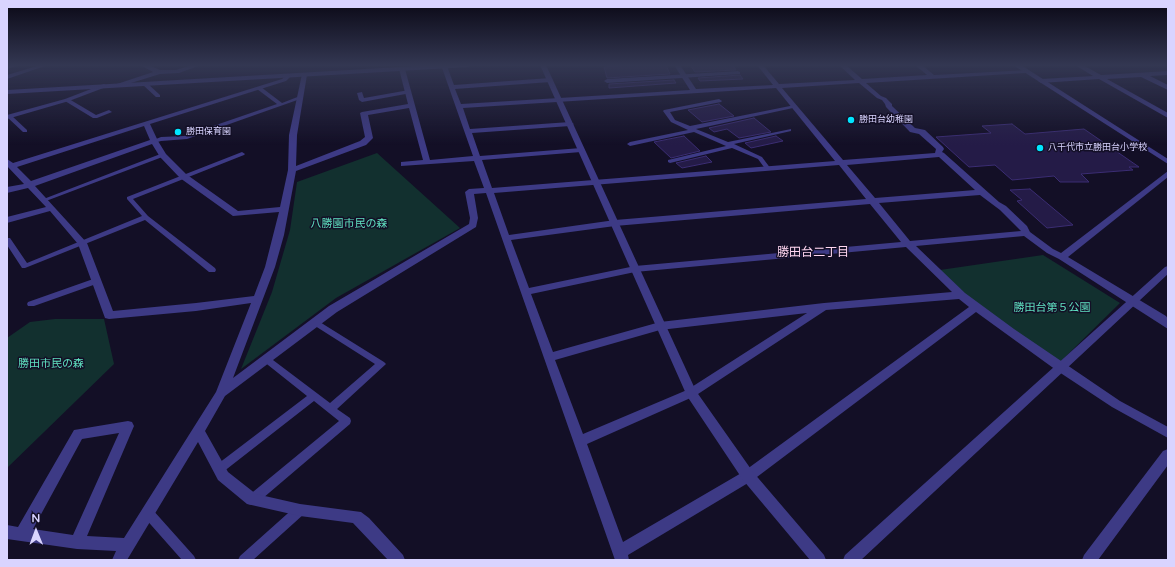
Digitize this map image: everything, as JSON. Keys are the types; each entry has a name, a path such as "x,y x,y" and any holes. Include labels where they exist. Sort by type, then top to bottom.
{"street":[{"path":"8,116 67,100 90,91"},
{"path":"249,91 9,165 52,208 82,243 109,315 196,307 258,299"},
{"path":"119,560 221,393 258,299 279,235 292,170 293,135 301,91"},
{"path":"453,91 550,357 620,556 748,476 976,306"},
{"path":"555,91 691,393 748,476 819,560"},
{"path":"458,106 687,91"},
{"path":"781,91 908,244 961,295 1060,367 1116,404 1168,433"},
{"path":"873,91 884,99 889,104 888,106 914,130 922,132 940,148 938,152 982,192 1003,208 1024,228 1026,233 1050,251 1162,319 1168,325"},
{"path":"1057,91 1168,162"},
{"path":"1124,91 1168,116"},
{"path":"409,92 427,162"},
{"path":"292,170 363,143 369,138 364,113 412,106"},
{"path":"146,123 154,141 163,155 183,176 236,214 284,209"},
{"path":"467,131 570,124"},
{"path":"7,190 29,184 154,141"},
{"path":"404,164 581,150"},
{"path":"221,393 334,309 473,225 474,218 469,192 942,155"},
{"path":"1062,257 1168,173"},
{"path":"506,238 614,223 982,192"},
{"path":"7,220 52,208"},
{"path":"526,292 635,269 1026,233"},
{"path":"850,560 1168,269"},
{"path":"550,357 660,326 824,307 961,295"},
{"path":"580,441 691,393 824,307"},
{"path":"22,534 78,434 128,426 77,542"},
{"path":"198,430 223,476 252,500 300,510 356,517 364,523 398,560"},
{"path":"1089,560 1168,455"},
{"path":"7,532 77,542 127,545"}],"lane":[{"path":"153,91 158,96"},
{"path":"264,91 280,104"},
{"path":"360,93 362,100 409,92"},
{"path":"154,141 161,139 185,138 300,98"},
{"path":"67,100 95,117 109,112"},
{"path":"719,101 666,111 673,121 760,158 768,169"},
{"path":"630,144 793,106"},
{"path":"8,116 25,130"},
{"path":"670,161 788,130"},
{"path":"212,270 146,217 129,198 242,154"},
{"path":"44,200 163,155"},
{"path":"7,240 25,266 146,217"},
{"path":"31,304 96,281"},
{"path":"315,322 381,364 330,409"},
{"path":"252,500 346,421 266,359"},
{"path":"219,469 314,396"},
{"path":"244,560 300,510"},
{"path":"148,513 190,560"}],"green space":[{"name":"八勝園市民の森","path":"377,153 460,228 336,298 241,369 272,292 290,230 297,182"},
{"name":"勝田台第５公園","path":"1043,255 1120,303 1059,363 978,306 940,270"},
{"name":"勝田市民の森","path":"55,319 104,319 114,364 7,468 7,338 30,322"}],"building":[{"path":"719,104 734,116 702,122 688,110"},
{"path":"754,118 771,132 739,138 727,129 714,132 709,128"},
{"path":"1012,124 1025,134 1084,129 1139,167 1129,167 1133,170 1081,174 1089,182 1060,182 1054,176 1012,180 995,165 969,167 936,137 991,133 982,126"},
{"path":"684,136 700,151 671,158 654,142"},
{"path":"776,136 783,141 751,148 745,143"},
{"path":"706,156 712,162 682,168 676,163"},
{"path":"1030,189 1073,225 1047,228 1017,201 1022,200 1010,190"}],"place":[{"name":"勝田台幼稚園","path":"851,120"},
{"name":"勝田保育園","path":"178,132"},
{"name":"八千代市立勝田台小学校","path":"1040,148"}],"district":[{"name":"勝田台二丁目","path":"813,253"}]}
